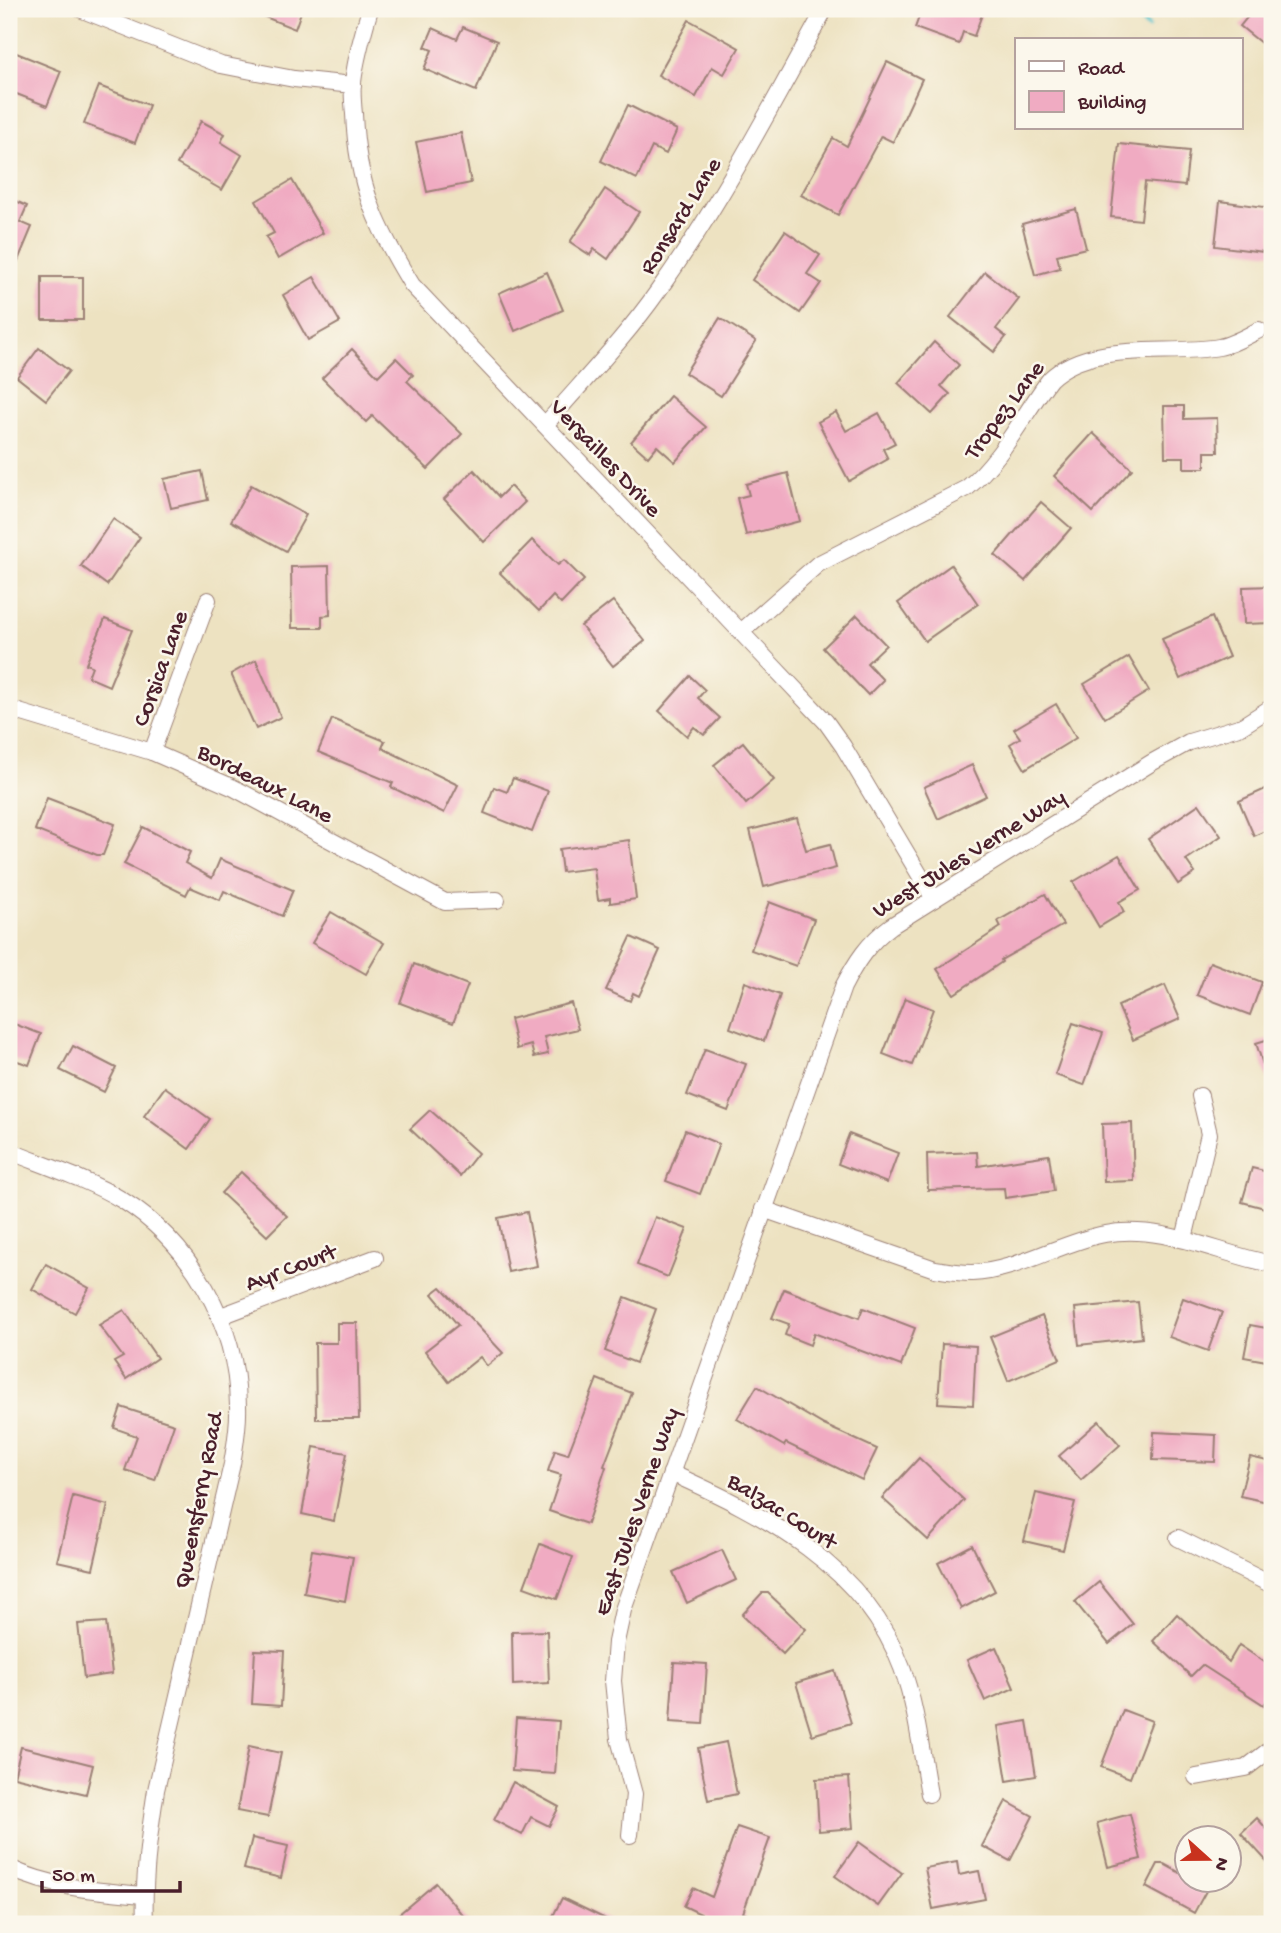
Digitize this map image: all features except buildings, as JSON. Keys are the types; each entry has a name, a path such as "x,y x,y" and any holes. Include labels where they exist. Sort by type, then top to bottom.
{"street":[{"path":"80,9 221,65 294,79 352,85"},
{"name":"Versailles Drive","path":"370,9 352,85 359,165 370,207 384,239 412,285 826,722 934,898"},
{"name":"Ronsard Lane","path":"545,425 658,291 754,137 821,16 822,9"},
{"name":"Tropez Lane","path":"741,632 818,564 967,488 993,461 1049,379 1060,369 1078,360 1107,354 1222,347 1259,330"},
{"name":"Corsica Lane","path":"152,752 208,600"},
{"name":"West Jules Verne Way","path":"763,1209 843,987 861,954 874,939 934,898 1151,764 1189,742 1242,726 1272,708"},
{"name":"Bordeaux Lane","path":"9,709 152,752 234,788 445,902 497,900"},
{"path":"1184,1239 1209,1134 1200,1096"},
{"name":"Queensferry Road","path":"9,1151 101,1189 148,1219 190,1264 221,1316 236,1376 237,1432 156,1790 148,1842 145,1924"},
{"path":"763,1209 935,1269 954,1272 974,1273 999,1268 1104,1234 1125,1231 1184,1239 1272,1264"},
{"name":"East Jules Verne Way","path":"630,1835 634,1794 619,1739 615,1711 613,1681 616,1642 623,1610 763,1209"},
{"name":"Ayr Court","path":"221,1316 375,1258"},
{"name":"Balzac Court","path":"671,1473 797,1539 824,1558 865,1599 891,1639 906,1679 929,1794"},
{"path":"1178,1538 1272,1586"},
{"path":"1196,1777 1246,1768 1272,1748"},
{"path":"9,1868 70,1888 144,1895"}],"waterway":[{"path":"1131,9 1148,27"}]}
